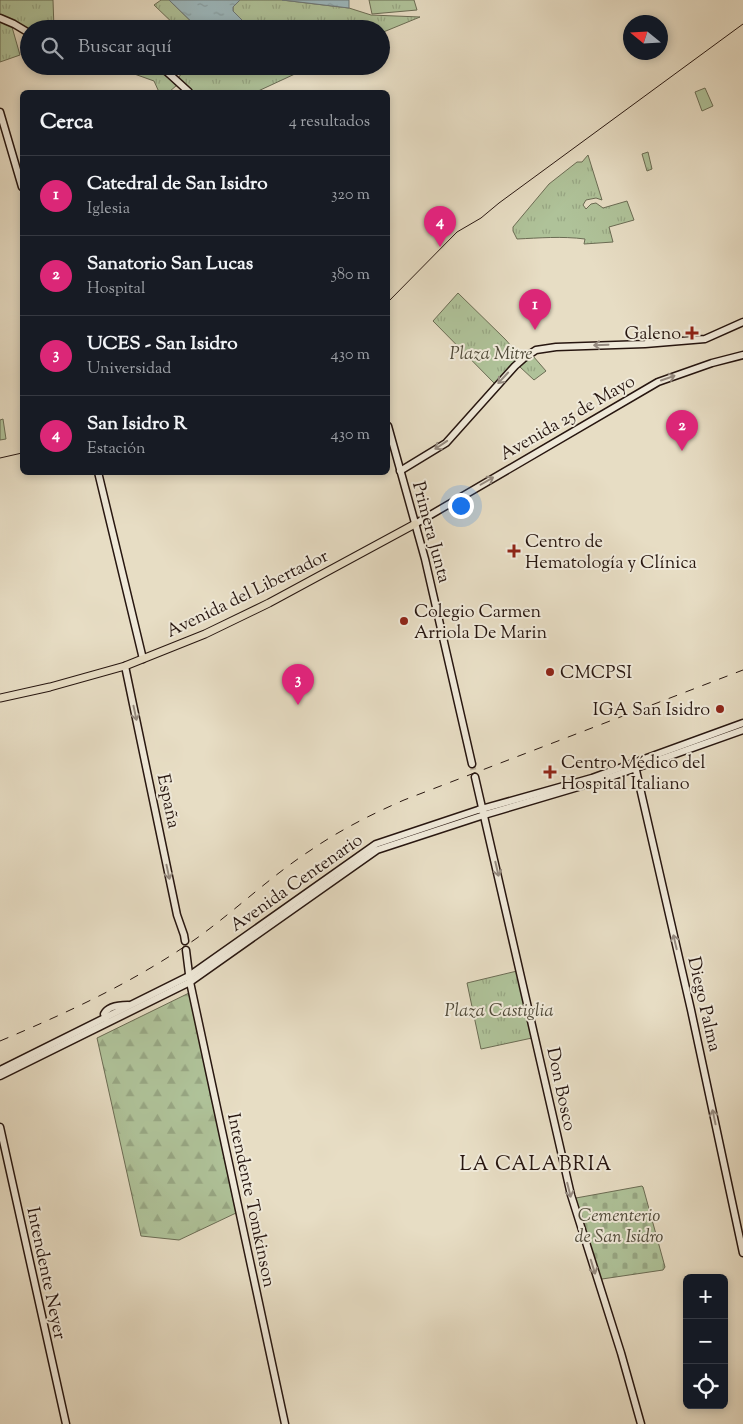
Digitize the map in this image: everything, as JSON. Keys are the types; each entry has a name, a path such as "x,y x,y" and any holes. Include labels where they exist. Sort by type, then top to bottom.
{"main road":[{"name":"Avenida del Libertador","path":"0,698 50,688 125,666 206,634 263,606 415,524"}],"street":[{"path":"0,18 20,28"},
{"path":"170,75 187,90"},
{"path":"0,112 20,180"},
{"path":"400,471 446,442 515,366 536,350 556,347 645,344 704,339 743,322"},
{"name":"Avenida 25 de Mayo","path":"415,524 658,382 712,363 743,355"},
{"name":"Primera Junta","path":"390,434 425,559 472,764"},
{"path":"99,475 143,659"},
{"name":"España","path":"125,666 177,915 184,938"},
{"name":"Avenida Centenario","path":"635,765 743,723"},
{"name":"Avenida Centenario","path":"0,1070 190,979 373,852 483,812 743,730"},
{"name":"Diego Palma","path":"635,765 691,1010 743,1253"},
{"path":"475,777 483,812"},
{"name":"Don Bosco","path":"483,812 570,1195 621,1353 641,1424"},
{"path":"186,950 190,979"},
{"name":"Avenida Centenario","path":"106,1020 104,1014 106,1010 118,1005 129,1006 190,979"},
{"name":"Intendente Tomkinson","path":"190,979 285,1424"},
{"name":"Avenida Centenario","path":"0,1076 106,1020"},
{"name":"Intendente Neyer","path":"0,1127 66,1424"}],"green space":[{"path":"0,0 53,0 54,20 20,20 20,25 0,16"},
{"path":"161,0 169,0 190,20 170,20 154,5"},
{"path":"240,0 282,0 349,8 371,15 420,17 390,29 390,20 242,20 233,11 233,7"},
{"path":"369,0 414,0 417,10 372,14"},
{"path":"0,22 12,27 20,55 0,62"},
{"path":"137,75 163,75 177,85 171,90 158,90 154,81"},
{"path":"180,75 293,75 260,90 189,90 178,78"},
{"path":"705,88 713,106 702,111 695,92"},
{"path":"648,152 652,169 647,171 642,154"},
{"path":"588,155 602,200 596,198 586,200 583,205 586,209 591,204 596,203 603,208 627,201 634,220 609,227 613,242 584,244 585,239 517,239 513,227 549,184 577,162 582,162"},
{"name":"Plaza Mitre","path":"458,293 521,357 495,384 433,321"},
{"path":"533,356 546,371 534,380 520,367"},
{"path":"3,419 6,439 0,440 0,420"},
{"name":"Plaza Castiglia","path":"517,971 532,1038 481,1049 467,983"},
{"path":"189,993 236,1213 179,1240 141,1236 97,1038"},
{"name":"Cementerio de San Isidro","path":"642,1186 665,1267 663,1270 602,1279 599,1277 575,1200 576,1198"}],"water":[{"path":"169,0 240,0 233,7 233,11 242,20 190,20"},
{"path":"282,0 349,0 349,8"}],"tunnel":[{"path":"472,764 475,777"}],"tram line":[{"path":"390,300 457,232 481,218 743,24"},
{"path":"0,458 20,453"}],"railway":[{"path":"0,1041 102,995 174,954 226,916 296,860 333,836 368,817 404,800 743,670"}],"place":[{"name":"San Isidro R","path":"440,247"},
{"name":"Catedral de San Isidro","path":"535,330"},
{"name":"Galeno","path":"692,333"},
{"name":"Sanatorio San Lucas","path":"682,451"},
{"name":"Centro de Hematología y Clínica","path":"514,551"},
{"name":"Colegio Carmen Arriola De Marin","path":"404,621"},
{"name":"CMCPSI","path":"550,672"},
{"name":"UCES - San Isidro","path":"298,705"},
{"name":"IGA San Isidro","path":"720,709"},
{"name":"Centro Médico del Hospital Italiano","path":"550,772"}],"district":[{"name":"LA CALABRIA","path":"536,1163"}]}
